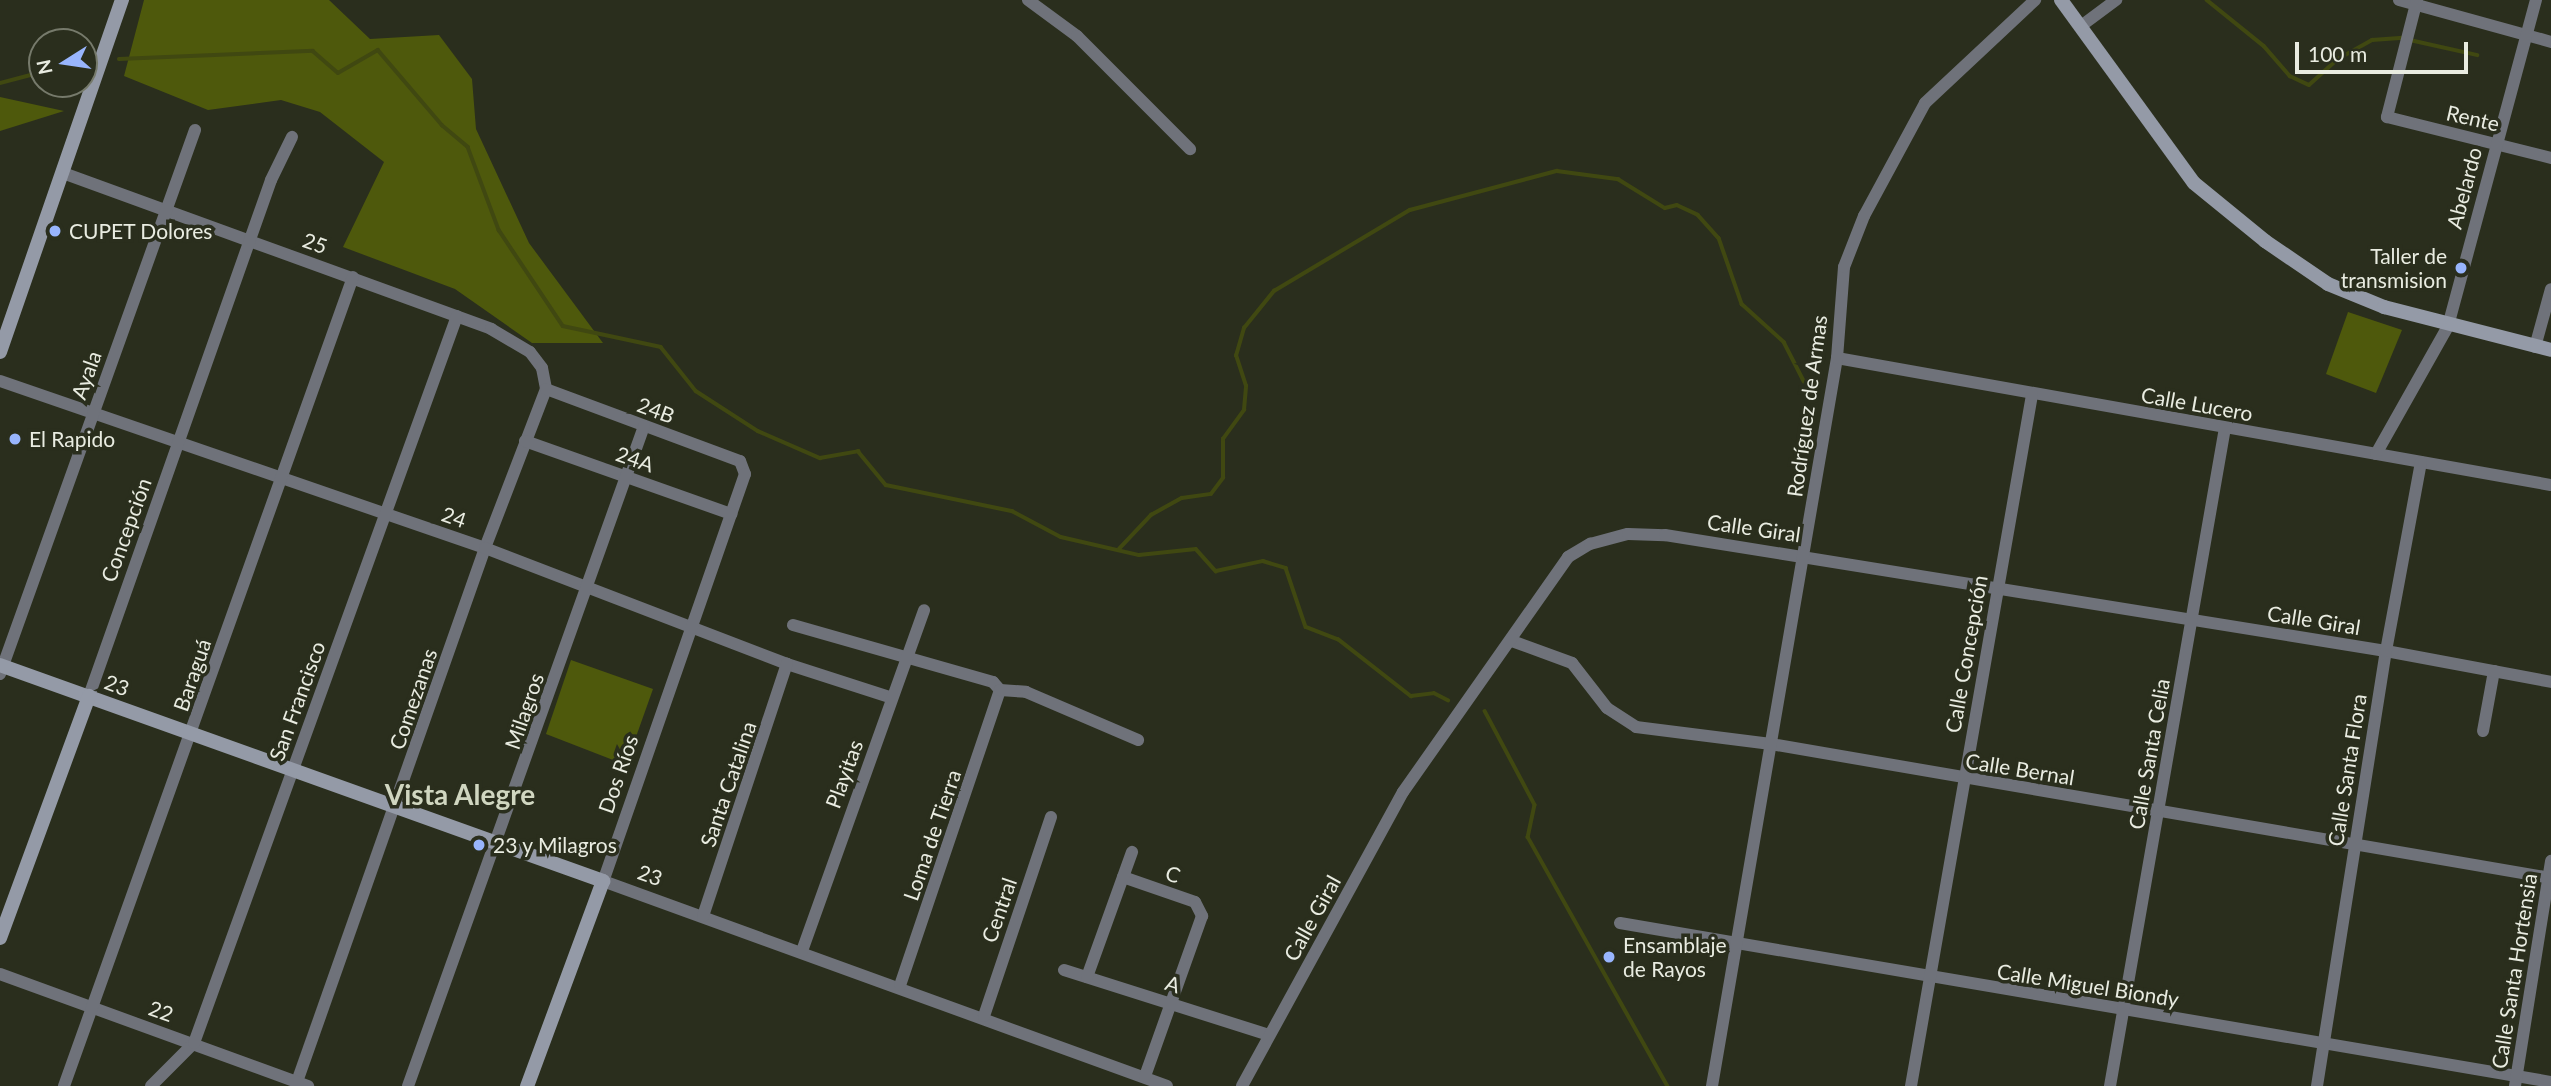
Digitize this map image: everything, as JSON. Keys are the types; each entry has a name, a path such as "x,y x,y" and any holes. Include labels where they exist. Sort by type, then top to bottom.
{"street":[{"path":"0,352 122,0"},
{"path":"1028,0 1077,37 1190,149"},
{"name":"Rodríguez de Armas","path":"1712,1086 1837,358 1844,267 1864,216 1924,103 2035,0"},
{"path":"2061,0 2193,183 2265,241 2328,284 2448,326 2551,351"},
{"path":"2081,26 2116,0"},
{"path":"2399,0 2551,42"},
{"name":"Abelardo","path":"2376,454 2448,326 2536,0"},
{"name":"Rente","path":"2416,3 2387,117 2551,158"},
{"name":"Ayala","path":"1,669 195,130"},
{"name":"Concepción","path":"0,938 180,443 271,180 292,137"},
{"name":"25","path":"63,173 457,316 530,352 542,368 546,389"},
{"name":"Baraguá","path":"64,1086 353,277"},
{"path":"2535,347 2551,289"},
{"name":"San Francisco","path":"151,1086 194,1043 457,316"},
{"name":"Calle Lucero","path":"1837,358 2032,395 2551,485"},
{"name":"24","path":"0,381 485,548 787,664 892,698"},
{"name":"24B","path":"546,389 740,461 745,474"},
{"name":"Comezanas","path":"302,1084 485,548 546,389"},
{"name":"Calle Concepción","path":"1911,1086 2032,395"},
{"name":"Milagros","path":"408,1086 498,844 644,426"},
{"name":"Calle Santa Celia","path":"2110,1086 2225,428"},
{"name":"24A","path":"525,441 731,514"},
{"name":"Calle Santa Flora","path":"2317,1086 2386,651 2421,462"},
{"name":"Dos Ríos","path":"527,1086 694,627 745,474"},
{"name":"Calle Giral","path":"1242,1086 1403,792 1512,641 1568,557 1590,544 1628,534 1665,535 1803,555 1996,589 2386,651 2551,682"},
{"name":"Playitas","path":"802,951 892,698 909,659 924,610"},
{"path":"793,625 993,682 1001,694 1026,692 1139,740"},
{"name":"Calle Bernal","path":"1512,641 1572,663 1607,708 1636,727 1771,744 2159,810 2354,847 2550,878"},
{"name":"Santa Catalina","path":"703,916 787,664"},
{"name":"23","path":"1,669 89,696 395,808 900,985 1043,1043 1145,1076 1167,1086"},
{"path":"2483,732 2494,671"},
{"name":"Loma de Tierra","path":"900,985 1001,694"},
{"name":"Central","path":"984,1017 1051,817"},
{"path":"1087,977 1132,852"},
{"name":"Calle Santa Hortensia","path":"2516,1081 2551,861"},
{"name":"C","path":"1123,877 1195,902 1202,916 1173,1004"},
{"name":"Calle Miguel Biondy","path":"1620,923 1929,979 2325,1042 2516,1081 2551,1082"},
{"name":"A","path":"1065,970 1269,1035"},
{"name":"22","path":"0,975 302,1084"},
{"path":"1145,1076 1173,1004"}],"green space":[{"path":"144,0 329,0 370,39 439,35 472,79 476,129 529,243 603,343 532,343 455,289 343,247 384,162 320,112 281,100 208,110 124,76"},
{"path":"0,97 64,111 0,131"},
{"path":"2348,312 2402,330 2376,393 2326,374"},
{"path":"571,660 653,689 626,765 546,734"}],"waterway":[{"path":"2207,0 2264,46 2290,76 2309,85 2338,59 2372,40 2403,38"},
{"path":"2410,40 2477,55"},
{"path":"119,59 313,51 338,73 378,50 442,125 468,147 499,230 563,326 661,347 696,391 758,431 820,458 858,451 886,485 1012,511 1061,537 1139,555 1196,549 1216,571 1263,561 1286,568 1306,627 1338,639 1411,696 1434,693 1448,700"},
{"path":"0,83 28,76"},
{"path":"1119,549 1151,515 1182,498 1211,494 1223,478 1223,439 1244,410 1246,386 1236,356 1244,328 1274,291 1410,210 1557,171 1618,179 1665,208 1677,205 1698,215 1719,238 1742,304 1784,342 1804,381"},
{"path":"1485,711 1535,805 1528,837 1668,1086"}],"place":[{"name":"CUPET Dolores","path":"55,231"},
{"name":"Taller de transmision","path":"2461,268"},
{"name":"El Rapido","path":"15,439"},
{"name":"23 y Milagros","path":"479,845"},
{"name":"Ensamblaje de Rayos","path":"1609,957"}],"district":[{"name":"Vista Alegre","path":"460,794"}]}
